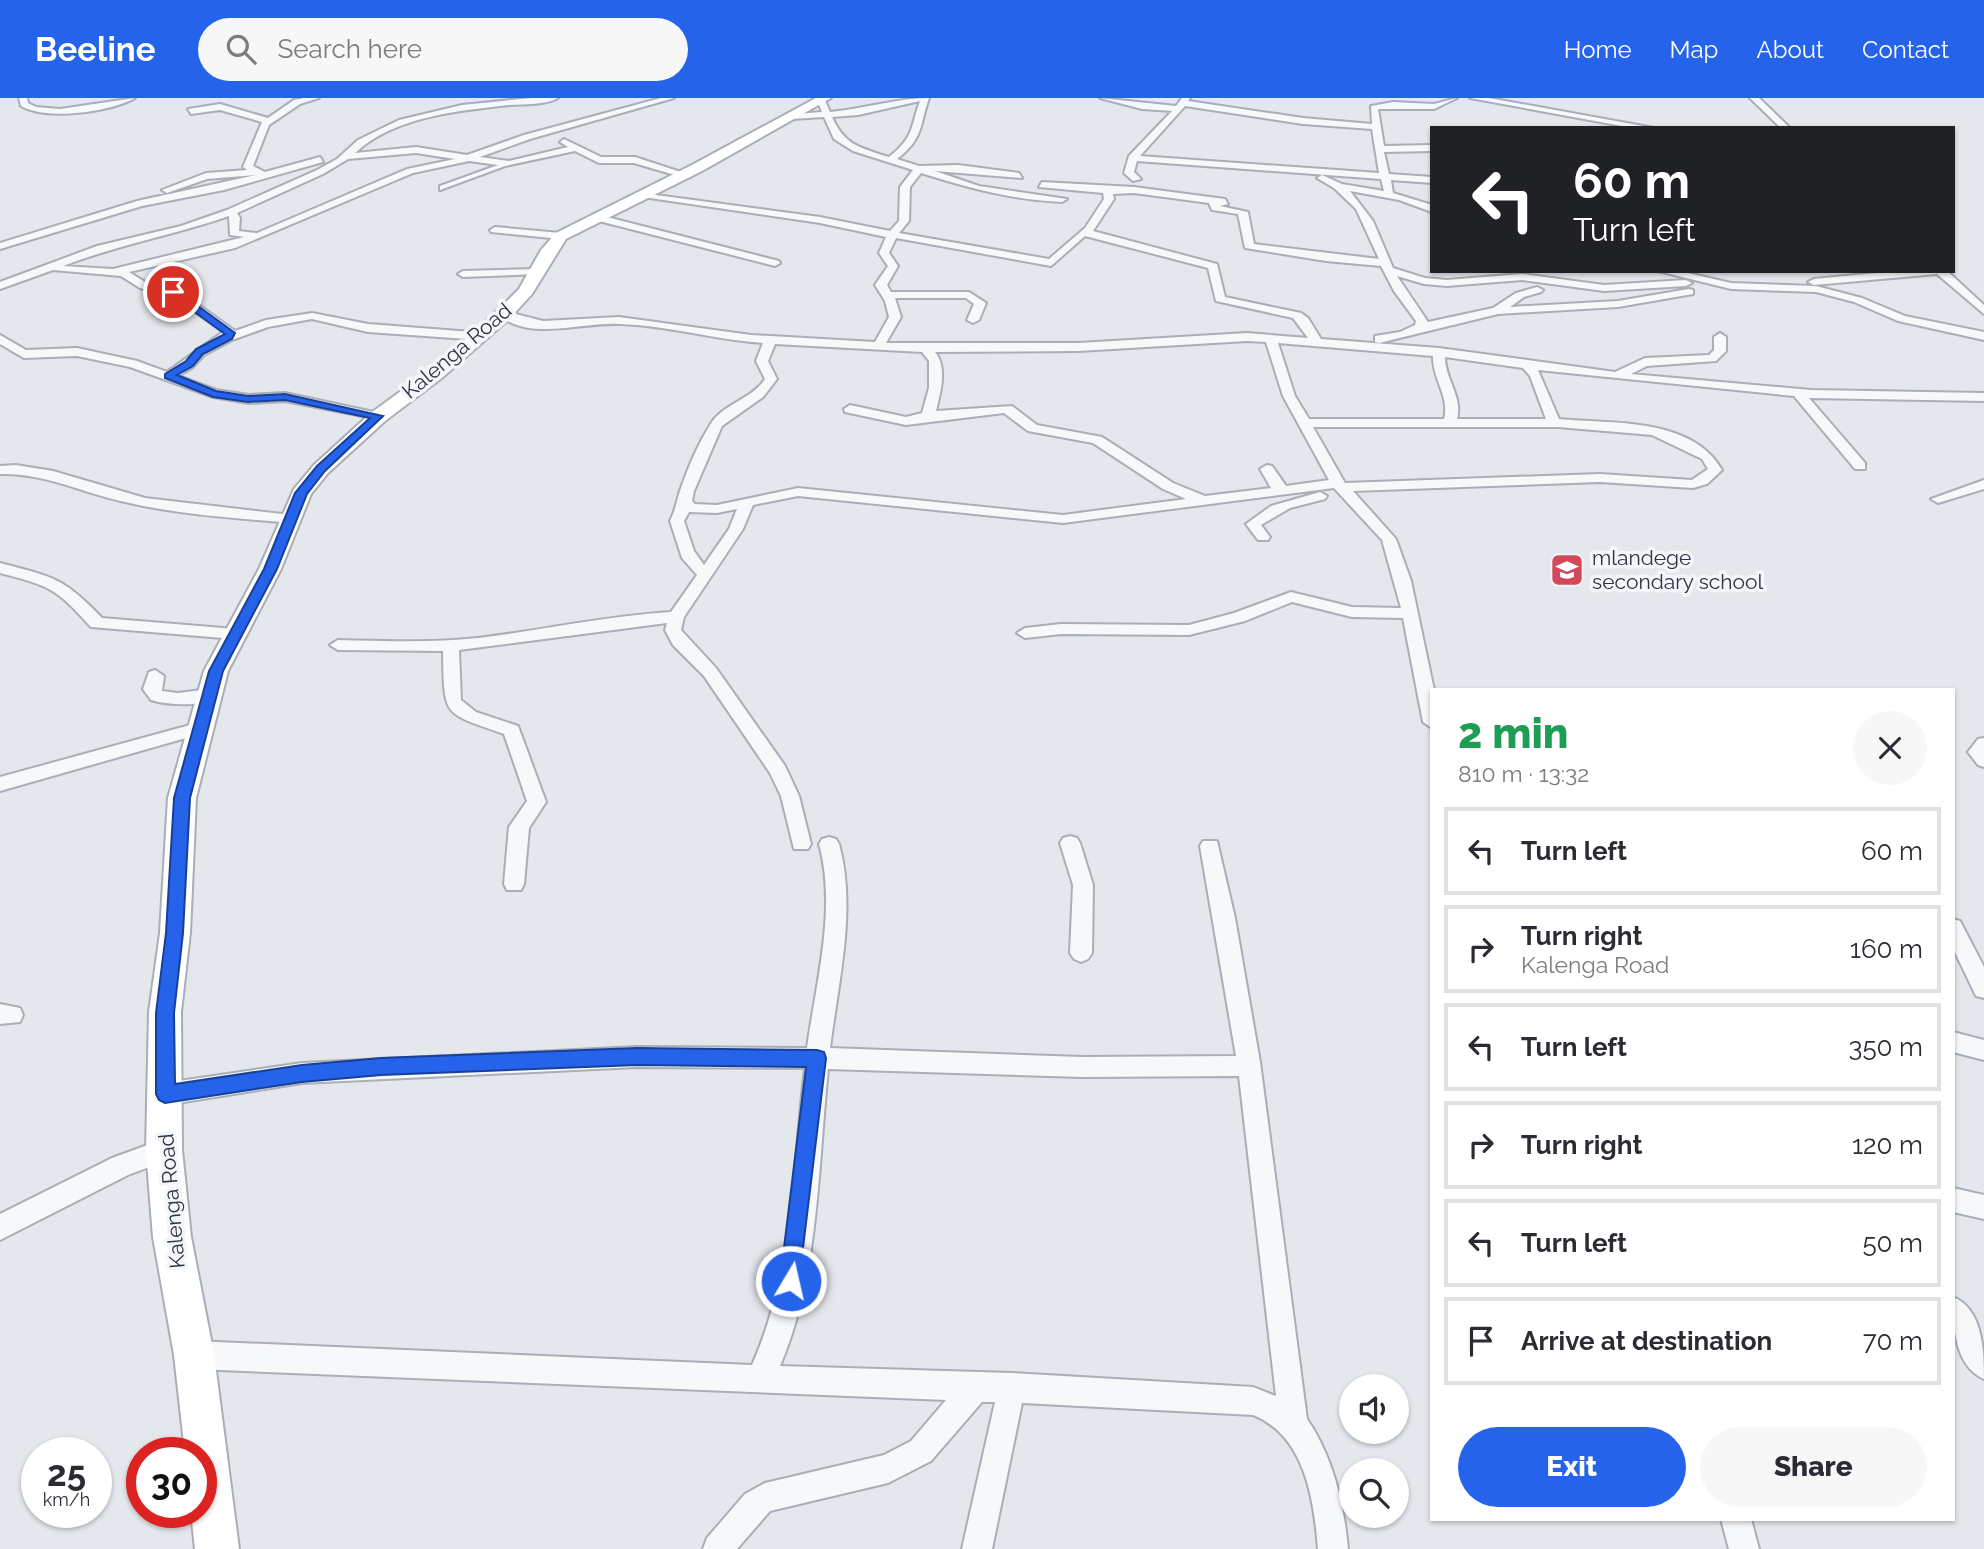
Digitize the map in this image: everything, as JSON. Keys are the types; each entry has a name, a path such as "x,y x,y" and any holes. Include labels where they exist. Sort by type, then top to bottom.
{"main road":[{"name":"Kalenga Road","path":"217,1549 194,1355 172,1237 164,1150 165,1013 175,933 182,798 216,671 270,569 301,493 321,469 378,416 481,336 504,314 526,291 561,236 595,216 685,175 795,117 825,105"}],"street":[{"path":"23,98 24,104 32,111 47,113 131,98"},
{"path":"263,175 251,170 248,161 261,129 299,100 315,98"},
{"path":"0,246 140,203 224,187 313,163 402,122 499,98"},
{"path":"462,108 554,98"},
{"path":"54,264 59,269 117,271 231,246 410,171 466,159 551,131 670,98"},
{"path":"891,160 909,144 909,140 919,129 918,117 923,98 825,105 837,137 844,143 891,160 977,188 1021,197 1108,194 1134,190 1245,205"},
{"path":"1104,98 1142,106 1182,103 1378,127"},
{"path":"1388,194 1378,149 1376,106 1442,106 1453,98"},
{"path":"1474,98 1638,126"},
{"path":"1754,98 1784,126"},
{"path":"1136,180 1129,173 1132,158 1182,103"},
{"path":"191,111 220,107 269,121"},
{"path":"551,131 573,149 599,160 635,160 685,175"},
{"path":"0,286 54,264 231,212 276,193 347,156 361,142"},
{"path":"1378,149 1430,148"},
{"path":"443,188 509,164 573,149"},
{"path":"347,156 416,150 509,164"},
{"path":"1132,158 1430,180"},
{"path":"918,169 958,167 1019,176"},
{"path":"878,347 895,317 881,281 893,266 884,253 892,234 904,221 901,207 905,187 916,178 918,169"},
{"path":"1304,171 1342,187 1388,194 1430,208"},
{"path":"140,203 197,176 232,172 263,175"},
{"path":"276,193 283,182 279,172"},
{"path":"1042,185 1108,194"},
{"path":"1342,187 1358,204 1387,267 1422,321 1421,327"},
{"path":"1108,194 1090,229 1090,235 1213,266 1220,299 1297,315 1304,320 1316,341"},
{"path":"641,196 820,220 1051,263 1078,236 1090,229"},
{"path":"1213,200 1216,208 1242,212 1250,246 1387,267 1424,281 1460,283 1522,277 1573,285 1628,288 1699,280"},
{"path":"231,212 235,218 234,233 258,236"},
{"path":"595,216 775,263"},
{"path":"495,230 561,236"},
{"path":"117,271 148,287 167,289 177,294 228,329 229,337"},
{"path":"464,274 536,272"},
{"path":"1671,273 1720,284 1838,294 1902,319 1984,336"},
{"path":"1779,287 1919,273"},
{"path":"1941,273 1984,311"},
{"path":"1403,294 1424,281"},
{"path":"1340,343 1400,335 1421,327 1499,311 1656,300 1720,284"},
{"path":"1499,311 1520,295 1537,290"},
{"path":"888,295 969,295 981,303 973,320"},
{"path":"504,314 530,323 619,320 770,340 925,349 956,341 1079,347 1221,336 1316,341 1439,352 1617,376 1798,393 1984,397"},
{"path":"169,376 189,364 200,352 229,337 266,324 313,316 368,328 481,336"},
{"path":"1400,335 1522,364 1536,375 1555,423"},
{"path":"1617,376 1645,362 1712,358 1720,351 1720,337"},
{"path":"0,339 24,354 93,354 169,376 213,393 248,399 285,397 378,416"},
{"path":"706,575 693,563 677,521 686,505 687,491 720,419 764,392 771,379 762,361 770,340"},
{"path":"1271,340 1290,396 1341,487 1389,539 1403,581 1430,713"},
{"path":"925,349 935,360 935,388 928,416"},
{"path":"1439,352 1440,373 1453,398 1454,407 1449,423"},
{"path":"1798,393 1860,466"},
{"path":"850,409 903,421 928,416 1007,410 1033,428 1097,440 1168,486 1201,500"},
{"path":"686,505 697,510 746,505 782,493 798,492 1063,519 1156,509 1281,489 1600,478 1693,484 1702,481 1715,470 1707,456 1661,432 1555,423 1305,423"},
{"path":"0,470 15,468 50,474 94,490 157,505 291,519"},
{"path":"1267,469 1272,481 1281,489"},
{"path":"1938,499 1984,484"},
{"path":"1263,537 1254,524 1260,519 1297,500 1341,487"},
{"path":"746,505 736,530 676,617 673,630 679,641 710,672 778,771 790,796 801,844"},
{"path":"0,568 50,581 71,595 97,623 235,634"},
{"path":"1025,633 1061,629 1189,630 1239,617 1291,597 1352,612 1408,613"},
{"path":"338,645 412,648 451,645 636,618 676,617"},
{"path":"451,645 452,700 455,708 463,714 512,730 537,802 519,827 514,884"},
{"path":"155,676 152,689 158,696 178,699 209,695"},
{"path":"0,784 201,727"},
{"path":"1984,744 1977,752 1984,760"},
{"path":"1070,843 1084,893 1081,953"},
{"path":"760,1379 783,1323 795,1260 827,991 836,878 835,858 829,844"},
{"path":"1210,846 1231,950 1269,1198 1293,1424"},
{"path":"1955,931 1984,989"},
{"path":"1955,1042 1984,1049"},
{"path":"165,1094 302,1073 381,1067 637,1057 817,1058 1082,1067 1248,1066"},
{"path":"0,1227 121,1166 164,1150"},
{"path":"1955,1201 1984,1208"},
{"path":"1955,1314 1984,1365"},
{"path":"194,1355 451,1370 1012,1387 1253,1401 1272,1408 1293,1424 1314,1460 1331,1521 1333,1549"},
{"path":"718,1549 755,1504 765,1498 888,1469 921,1451 977,1386"},
{"path":"977,1549 1012,1387"},
{"path":"1737,1521 1744,1549"}],"place":[{"name":"mlandege secondary school","path":"1567,570"}],"route":[{"path":"173,292 226,327 230,333 229,337 200,352 189,364 169,376 213,393 248,399 285,397 378,416 321,469 301,493 270,569 216,671 182,798 175,933 165,1013 165,1094 238,1085 302,1073 381,1067 637,1057 817,1058 791,1281"}]}
